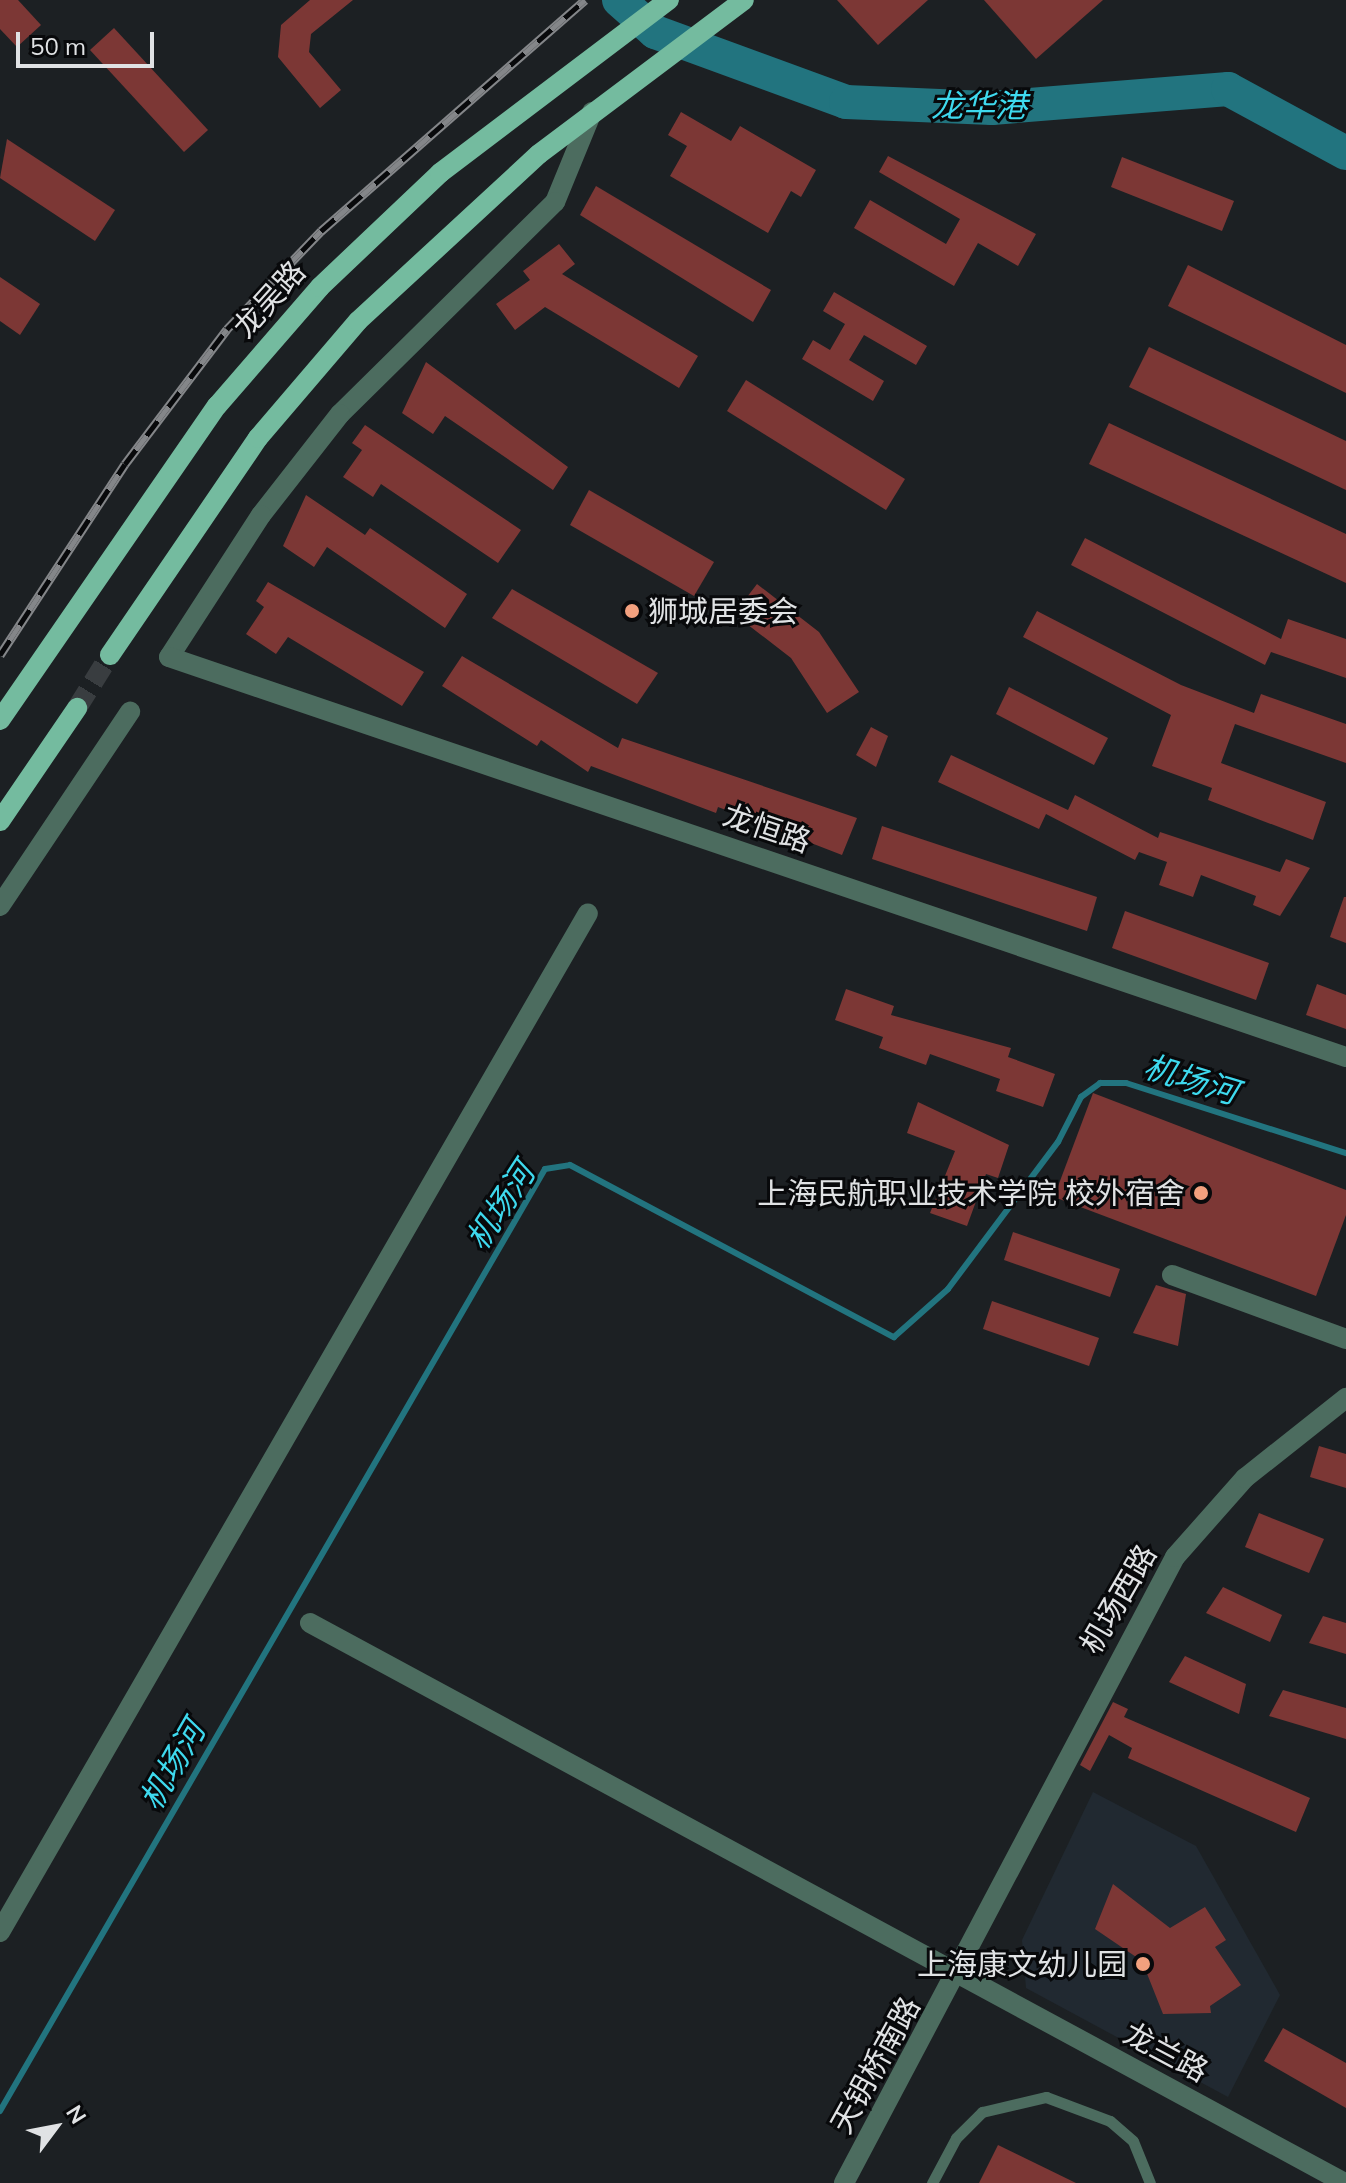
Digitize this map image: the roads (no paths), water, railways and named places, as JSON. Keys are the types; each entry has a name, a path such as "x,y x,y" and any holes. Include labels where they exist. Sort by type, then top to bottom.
{"main road":[{"name":"龙吴路","path":"0,720 217,406 320,287 440,173 669,0"},
{"path":"110,655 306,379 411,267 624,86 744,0"},
{"path":"0,821 77,708"}],"street":[{"name":"龙恒路","path":"592,112 555,202 340,414 261,515 169,657 1346,1057"},
{"path":"0,906 130,712"},
{"path":"0,1932 588,913"},
{"path":"1172,1275 1346,1339"},
{"name":"机场西路","path":"958,1975 1004,1880 1175,1557 1245,1478 1346,1398"},
{"name":"龙兰路","path":"310,1623 1345,2183"},
{"name":"天钥桥南路","path":"844,2183 958,1975"}],"lane":[{"path":"932,2183 956,2138 982,2112 1046,2097 1110,2121 1133,2141 1150,2183"}],"waterway":[{"name":"龙华港","path":"619,0 655,32 846,102 992,108 1228,89 1346,153"},
{"name":"机场河","path":"0,2111 545,1169 570,1165 894,1337 948,1289 1058,1142 1081,1097 1100,1083 1126,1083 1346,1153"}],"tunnel":[{"path":"77,708 110,655"}],"railway":[{"path":"0,655 125,464 227,329 321,231 585,0"}],"place":[{"name":"狮城居委会","path":"632,611"},
{"name":"上海民航职业技术学院 校外宿舍","path":"1201,1193"},
{"name":"上海康文幼儿园","path":"1143,1964"}]}
